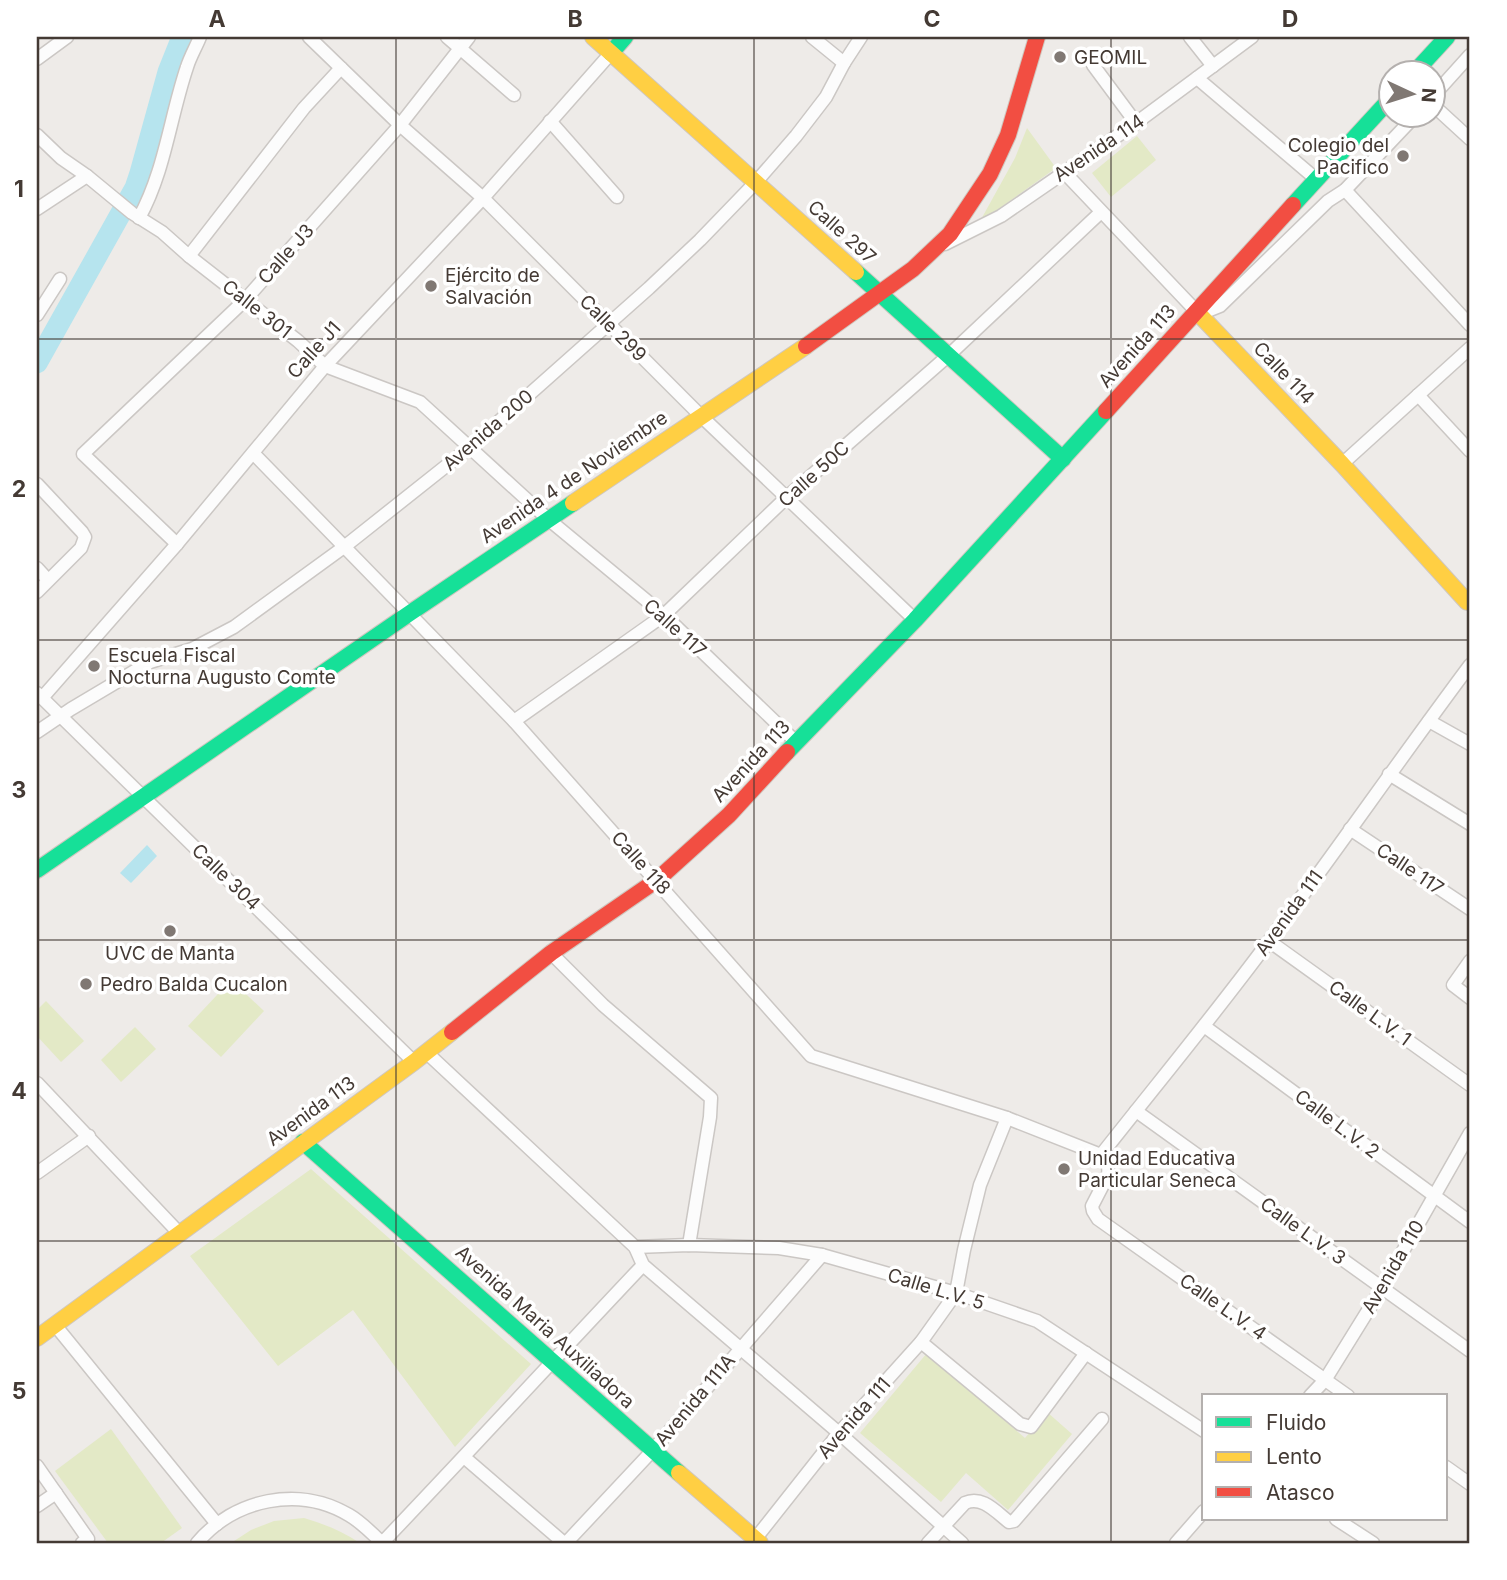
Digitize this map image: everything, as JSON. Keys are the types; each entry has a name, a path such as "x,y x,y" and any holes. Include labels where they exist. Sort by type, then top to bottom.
{"main road":[{"name":"Calle 297","path":"593,37 1063,459"},
{"name":"Calle J1","path":"611,53 625,37"},
{"name":"Avenida 4 de Noviembre","path":"37,870 548,519 786,360 913,270 950,234 990,174 1016,111 1037,37"},
{"path":"1426,60 1447,37"},
{"name":"Avenida 113","path":"37,1338 420,1057 551,953 657,880 729,815 915,620 1378,111"},
{"name":"Calle 114","path":"1197,312 1342,464 1469,603"},
{"name":"Avenida Maria Auxiliadora","path":"303,1142 756,1542"}],"street":[{"path":"37,59 67,37"},
{"path":"135,216 149,199 173,124 187,66 200,37"},
{"name":"Calle 299","path":"310,37 400,125 483,198 701,416 915,620"},
{"path":"447,37 514,95"},
{"name":"Calle J3","path":"177,544 83,454 246,300 400,125 469,37"},
{"path":"812,37 844,63"},
{"name":"Avenida 200","path":"37,732 150,662 192,649 234,627 344,547 470,447 701,240 796,136 825,97 862,37"},
{"path":"1190,37 1213,66"},
{"name":"Avenida 114","path":"938,247 993,220 1136,123 1252,37"},
{"name":"Calle J1","path":"39,695 177,544 325,366 483,198 611,53"},
{"path":"1448,79 1470,55"},
{"path":"1093,65 1136,123"},
{"path":"189,256 304,107 341,68"},
{"path":"1197,78 1316,179"},
{"path":"1448,119 1470,139"},
{"path":"550,121 617,197"},
{"path":"1197,312 1220,306 1328,201 1345,190 1402,130"},
{"name":"Calle 301","path":"37,135 61,158 135,216 162,232 298,341 325,366 419,402 548,519"},
{"name":"Calle 114","path":"1064,172 1197,312"},
{"path":"37,209 87,176"},
{"path":"1345,190 1470,325"},
{"name":"Calle 50C","path":"514,721 664,615 787,497 949,355 1101,212"},
{"path":"37,315 60,279"},
{"path":"1342,464 1470,348"},
{"path":"1418,395 1470,452"},
{"name":"Calle 118","path":"253,453 514,721 811,1056 1007,1118 1101,1155"},
{"path":"37,484 85,537 81,548 37,592"},
{"name":"Calle 117","path":"548,519 664,615 796,742"},
{"path":"37,568 48,580"},
{"name":"Avenida 111","path":"1101,1155 1205,1026 1470,666"},
{"name":"Calle 304","path":"39,695 420,1057 635,1247"},
{"path":"1429,721 1470,744"},
{"path":"1389,774 1470,824"},
{"name":"Calle 117","path":"1350,829 1470,908"},
{"name":"Calle L.V. 1","path":"1269,941 1470,1085"},
{"path":"551,953 603,1005 711,1098 689,1245"},
{"path":"1470,961 1453,985 1470,998"},
{"name":"Calle L.V. 2","path":"1205,1026 1470,1222"},
{"path":"37,1083 180,1234"},
{"name":"Calle L.V. 3","path":"1136,1111 1470,1351"},
{"path":"956,1293 980,1185 1007,1118"},
{"name":"Avenida 110","path":"1312,1394 1325,1380 1382,1288 1470,1133"},
{"path":"37,1173 89,1136"},
{"name":"Calle L.V. 4","path":"1101,1155 1109,1170 1093,1206 1098,1219 1345,1394"},
{"name":"Calle L.V. 5","path":"635,1247 689,1245 779,1248 822,1255 956,1293 1037,1321 1202,1430"},
{"path":"635,1247 643,1265 839,1433 962,1543"},
{"name":"Avenida 111A","path":"565,1543 653,1451 822,1255"},
{"path":"197,1543 217,1524 253,1505 272,1500 303,1499 334,1507 351,1516 382,1543 643,1265"},
{"name":"Avenida 111","path":"756,1542 839,1433 921,1342 956,1293"},
{"path":"55,1325 217,1524"},
{"path":"921,1342 1026,1427 1031,1427 1086,1353"},
{"path":"928,1543 965,1503 971,1500 980,1500 1009,1522 1014,1521 1102,1419"},
{"path":"464,1457 565,1543"},
{"path":"37,1466 88,1539 82,1543"},
{"path":"1448,1468 1470,1484"},
{"path":"37,1506 55,1493"},
{"path":"1175,1543 1202,1513"},
{"path":"1338,1520 1373,1543"}],"green space":[{"path":"1027,128 1056,168 979,223 1015,158"},
{"path":"1137,136 1156,160 1111,197 1092,173"},
{"path":"231,980 264,1011 221,1057 188,1026"},
{"path":"46,1001 84,1041 61,1062 37,1036 37,1010"},
{"path":"135,1027 156,1049 121,1082 101,1060"},
{"path":"311,1169 531,1364 455,1447 353,1310 278,1366 190,1256"},
{"path":"927,1353 1025,1438 1047,1412 1072,1434 1008,1510 966,1473 941,1502 860,1433"},
{"path":"111,1429 182,1528 161,1543 108,1543 55,1471"},
{"path":"304,1518 333,1528 360,1543 231,1543 251,1530 274,1521"}],"water":[{"path":"147,845 157,856 131,883 120,873"}],"waterway":[{"path":"37,363 135,188 168,72 182,37"}],"traffic: fast":[{"path":"611,53 625,37"},
{"path":"1426,60 1447,37"},
{"path":"1293,205 1378,112"},
{"path":"856,272 1063,459"},
{"path":"787,752 915,620 1106,411"},
{"path":"37,870 573,503"},
{"path":"303,1142 679,1473"}],"traffic: slow":[{"path":"593,37 856,272"},
{"path":"1197,312 1342,464 1467,602 1470,602"},
{"path":"573,503 806,346"},
{"path":"37,1338 452,1032"},
{"path":"679,1473 760,1543"}],"traffic: jam":[{"path":"806,346 913,269 950,234 990,174 1008,135 1037,37"},
{"path":"1106,411 1293,205"},
{"path":"452,1032 551,953 657,880 729,815 787,752"}],"place":[{"name":"GEOMIL","path":"1060,57"},
{"name":"Colegio del Pacifico","path":"1403,156"},
{"name":"Ejército de Salvación","path":"431,286"},
{"name":"Escuela Fiscal Nocturna Augusto Comte","path":"94,666"},
{"name":"UVC de Manta","path":"170,931"},
{"name":"Pedro Balda Cucalon","path":"86,984"},
{"name":"Unidad Educativa Particular Seneca","path":"1064,1169"}]}
